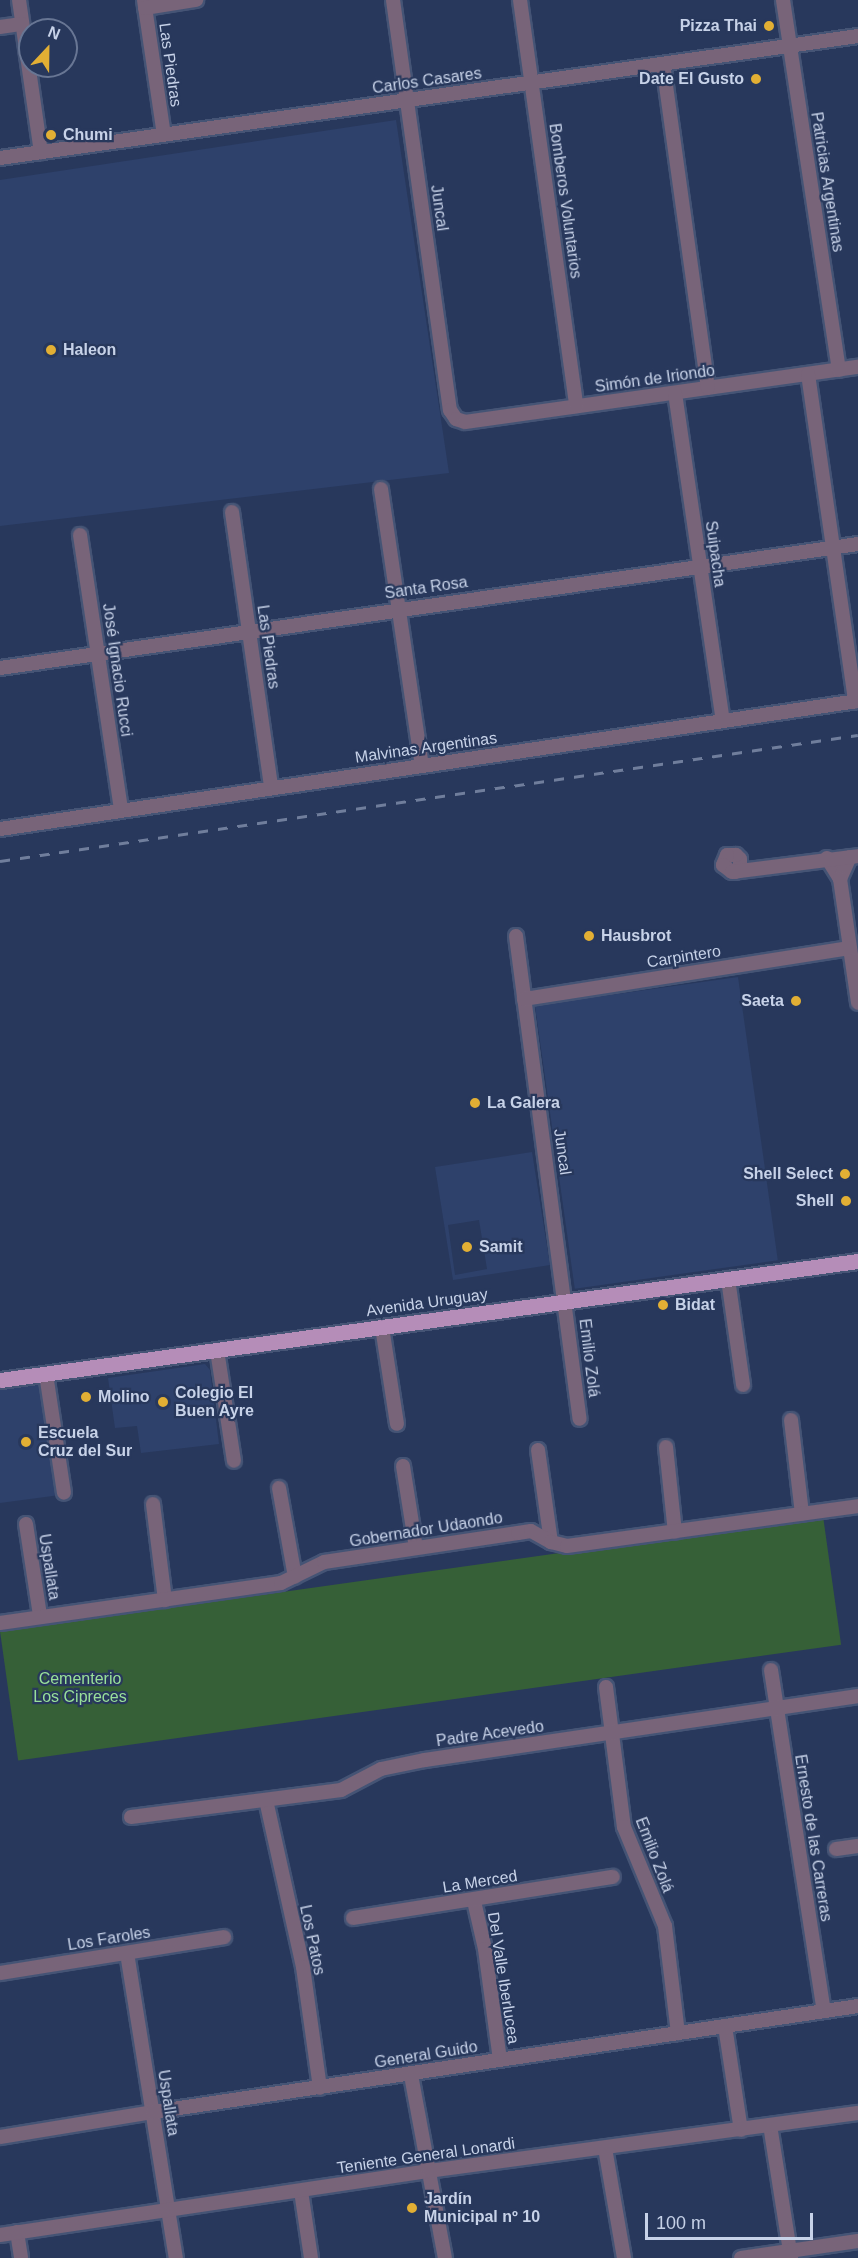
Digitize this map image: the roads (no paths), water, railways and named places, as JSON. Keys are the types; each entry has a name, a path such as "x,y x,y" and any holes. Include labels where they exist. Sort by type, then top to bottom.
{"main road":[{"name":"Avenida Uruguay","path":"0,1380 858,1261"}],"street":[{"path":"19,0 21,18"},
{"path":"145,4 196,0"},
{"name":"Juncal","path":"393,0 450,410 456,419"},
{"name":"Bomberos Voluntarios","path":"519,0 576,406"},
{"name":"Patricias Argentinas","path":"783,0 839,370"},
{"name":"Las Piedras","path":"145,4 164,135"},
{"path":"0,27 18,25"},
{"name":"Carlos Casares","path":"0,158 858,36"},
{"path":"663,64 708,388"},
{"path":"30,78 41,152"},
{"name":"Simón de Iriondo","path":"456,419 465,422 858,367"},
{"path":"808,374 857,702"},
{"name":"Suipacha","path":"675,393 723,721"},
{"path":"381,489 397,609 422,765"},
{"name":"Las Piedras","path":"232,512 271,787"},
{"name":"José Ignacio Rucci","path":"80,535 121,810"},
{"name":"Santa Rosa","path":"0,669 397,609 858,544"},
{"name":"Malvinas Argentinas","path":"0,829 271,787 857,702"},
{"path":"738,866 752,868 854,856"},
{"path":"840,879 854,856"},
{"path":"827,858 840,879 858,1003"},
{"name":"Juncal","path":"516,936 566,1301"},
{"name":"Carpintero","path":"524,999 849,948"},
{"path":"728,1279 743,1385"},
{"name":"Emilio Zolá","path":"566,1301 580,1419"},
{"path":"382,1327 397,1424"},
{"path":"217,1350 234,1461"},
{"path":"46,1374 64,1493"},
{"path":"791,1420 802,1513"},
{"path":"666,1447 675,1532"},
{"path":"538,1450 551,1542"},
{"path":"403,1466 416,1548"},
{"path":"279,1488 295,1577"},
{"path":"153,1504 165,1600"},
{"name":"Gobernador Udaondo","path":"0,1623 281,1583 324,1562 531,1531 551,1542 567,1546 858,1506"},
{"name":"Uspallata","path":"26,1524 40,1616"},
{"name":"Ernesto de las Carreras","path":"771,1670 824,2011"},
{"name":"Emilio Zolá","path":"606,1687 610,1734 624,1827 664,1926 678,2033"},
{"name":"Padre Acevedo","path":"131,1817 341,1790 381,1769 401,1764 858,1696"},
{"name":"Los Patos","path":"266,1800 303,1966 320,2088"},
{"path":"836,1849 858,1846"},
{"name":"La Merced","path":"353,1918 474,1901 613,1877"},
{"name":"Del Valle Iberlucea","path":"474,1901 484,1949 500,2060"},
{"name":"Los Faroles","path":"0,1973 224,1937"},
{"name":"Uspallata","path":"127,1953 176,2258"},
{"name":"General Guido","path":"0,2137 858,2006"},
{"path":"725,2026 741,2130"},
{"path":"411,2075 444,2258"},
{"name":"Teniente General Lonardi","path":"0,2235 858,2112"},
{"path":"770,2125 791,2254"},
{"path":"605,2148 624,2258"},
{"path":"301,2191 311,2258"},
{"path":"17,2232 21,2258"},
{"path":"741,2258 791,2254 858,2241"}],"railway":[{"path":"0,861 858,735"}],"place":[{"name":"Pizza Thai","path":"769,26"},
{"name":"Date El Gusto","path":"756,79"},
{"name":"Chumi","path":"51,135"},
{"name":"Haleon","path":"51,350"},
{"name":"Hausbrot","path":"589,936"},
{"name":"Saeta","path":"796,1001"},
{"name":"La Galera","path":"475,1103"},
{"name":"Shell Select","path":"845,1174"},
{"name":"Shell","path":"846,1201"},
{"name":"Samit","path":"467,1247"},
{"name":"Bidat","path":"663,1305"},
{"name":"Molino","path":"86,1397"},
{"name":"Colegio El Buen Ayre","path":"163,1402"},
{"name":"Escuela Cruz del Sur","path":"26,1442"},
{"name":"Jardín Municipal nº 10","path":"412,2208"}],"park label":[{"name":"Cementerio Los Cipreces","path":"80,1688"}]}
